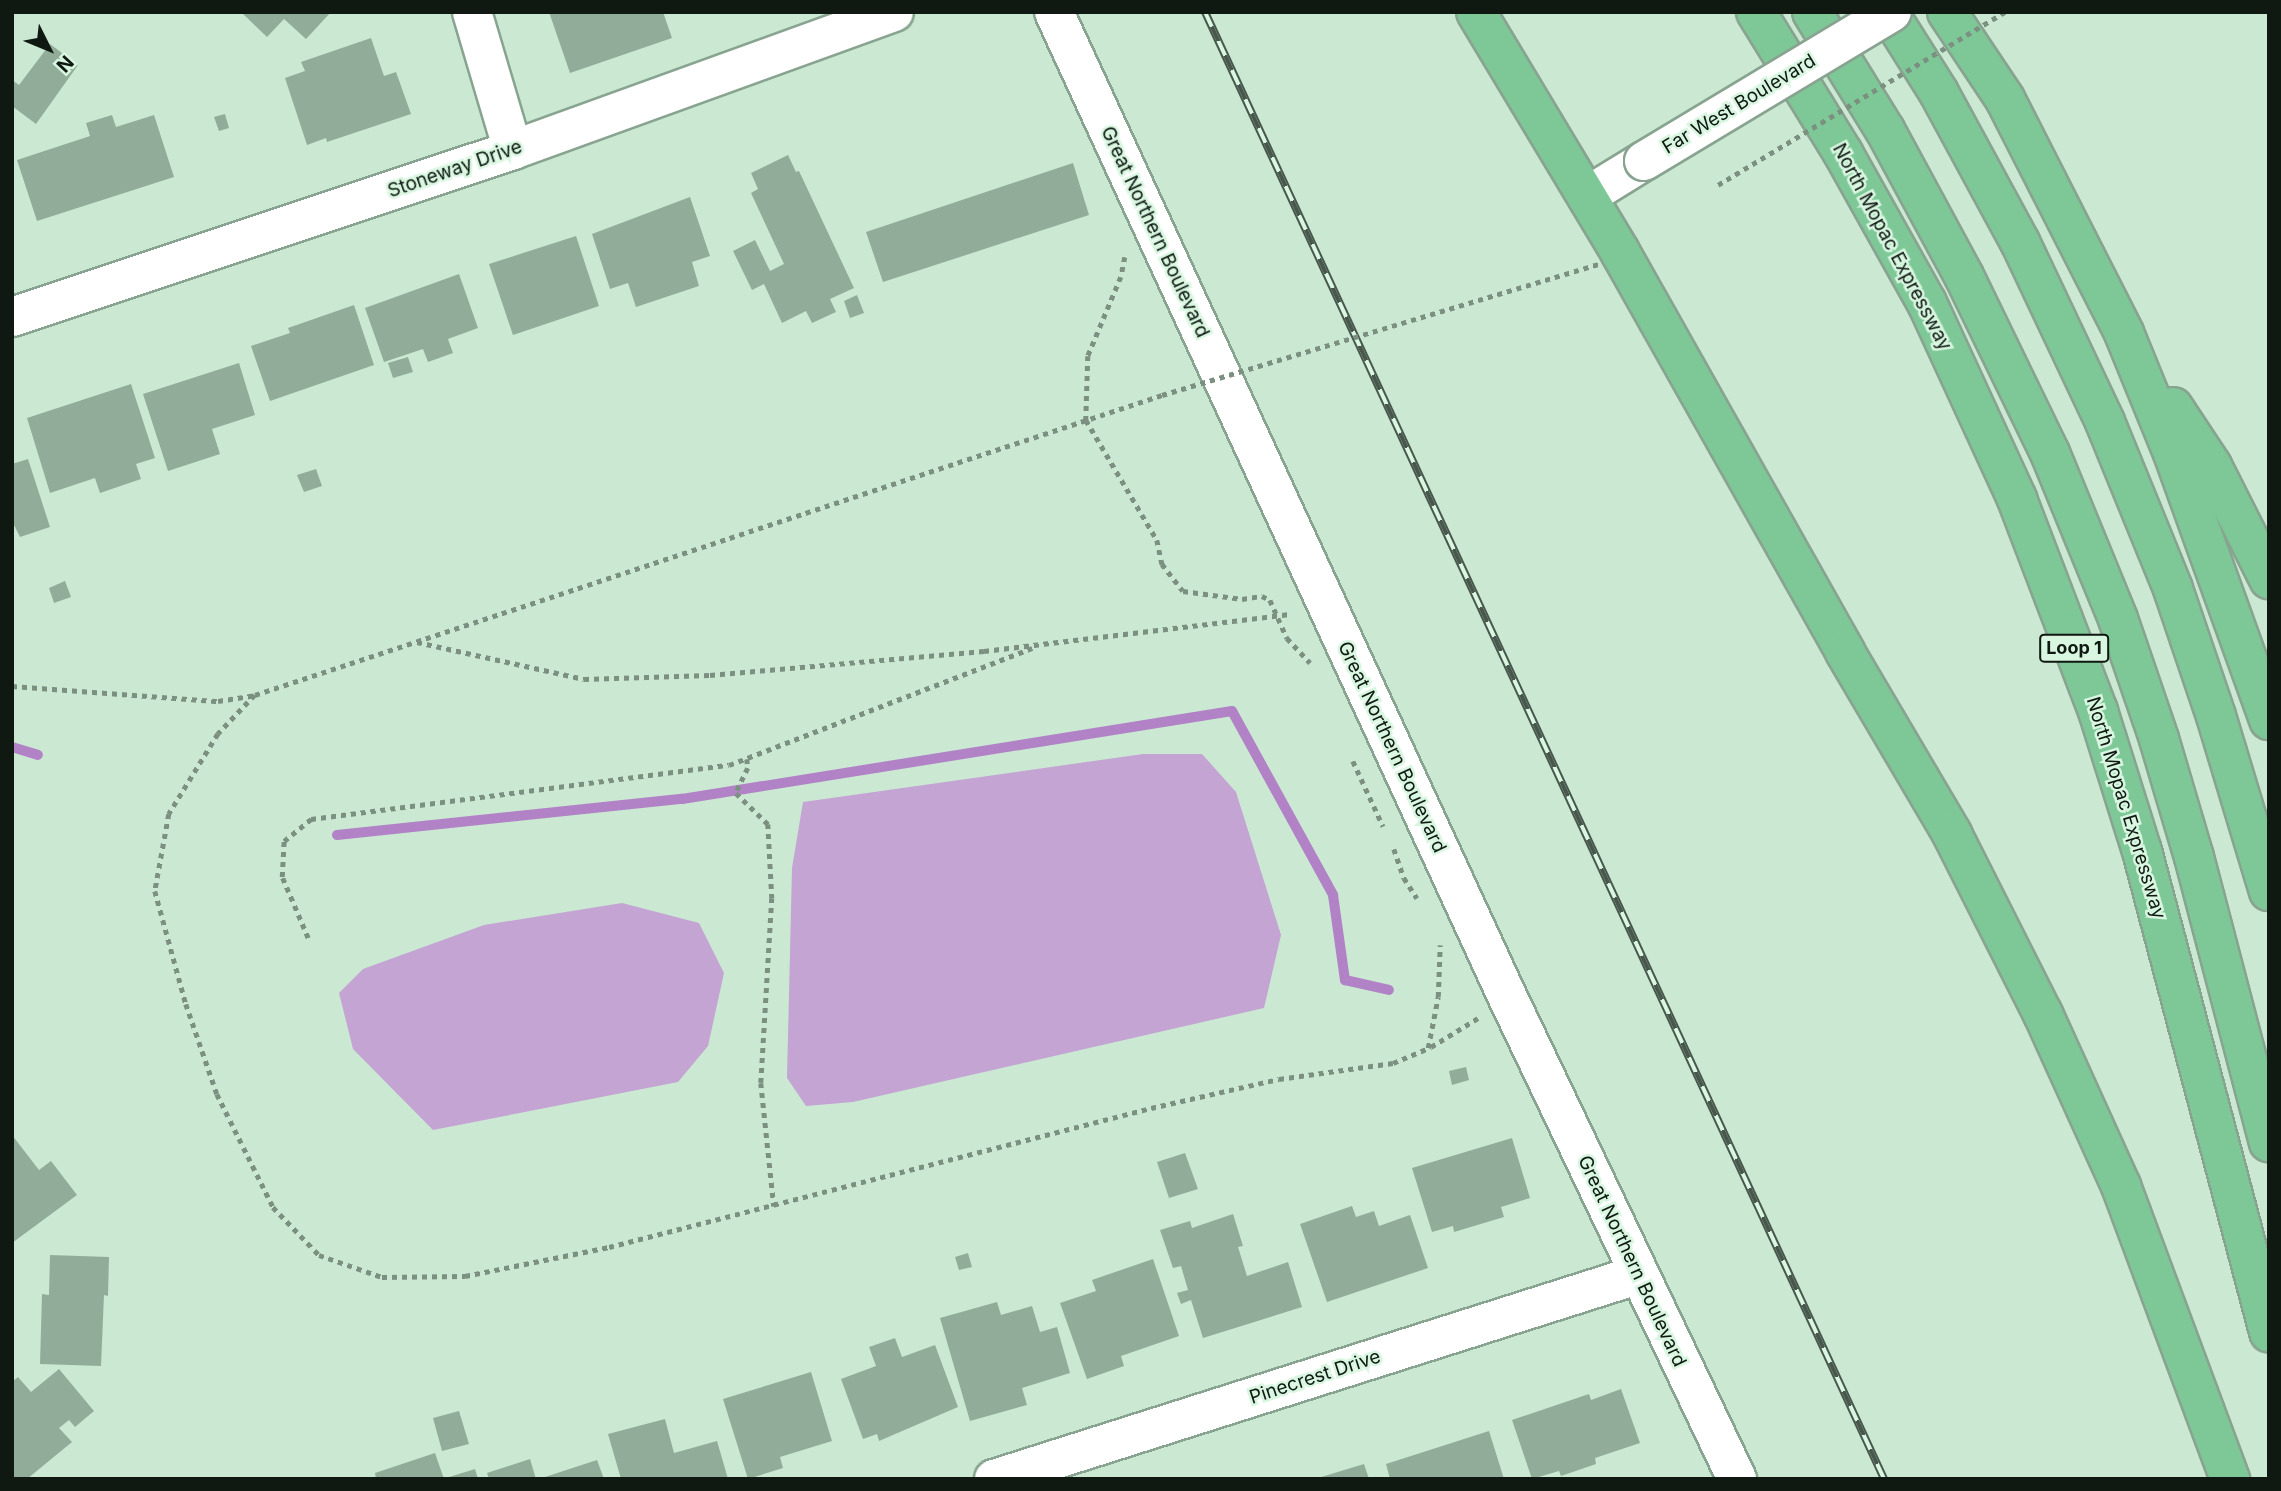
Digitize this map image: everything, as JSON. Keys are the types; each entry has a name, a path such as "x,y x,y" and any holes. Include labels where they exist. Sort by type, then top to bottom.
{"highway":[{"path":"1475,12 1587,196 1952,834 2037,1002 2121,1186 2230,1479"},
{"name":"North Mopac Expressway","path":"1756,12 1843,153 1927,303 2017,499 2098,711 2142,851 2269,1334"},
{"path":"1812,12 1885,131 1964,276 2050,453 2112,606 2159,739 2194,858 2269,1142"},
{"path":"1890,12 1939,93 2020,242 2105,422 2173,589 2216,716 2269,891"},
{"path":"1947,12 2006,99 2124,333 2178,465 2248,654 2269,720"},
{"path":"2124,333 2212,466 2269,579"}],"street":[{"path":"472,12 513,150"},
{"name":"Stoneway Drive","path":"12,317 513,150 894,12"},
{"name":"Great Northern Boulevard","path":"1054,12 1508,998 1637,1275 1737,1479"},
{"name":"Far West Boulevard","path":"1587,196 1890,12"},
{"name":"Pinecrest Drive","path":"994,1479 1637,1275"}],"path":[{"path":"1718,186 2006,12"},
{"path":"415,642 584,679 709,675 1039,645 1276,615 1270,600 1262,596 1242,599 1183,591 1162,564 1157,540 1086,420 1088,356 1121,277 1129,238 1148,216"},
{"path":"12,686 218,701 256,695 1086,420 1600,264"},
{"path":"308,938 282,877 284,841 311,819 435,802 586,786 729,765 1039,645"},
{"path":"256,695 218,734 169,814 155,891 186,1004 216,1094 273,1207 319,1255 382,1277 466,1276 609,1247 1151,1108 1279,1080 1393,1063 1428,1048 1508,998"},
{"path":"747,759 748,768 736,793 768,824 772,898 761,1083 774,1206"},
{"path":"1428,1048 1438,997 1440,942"}],"shaded area":[{"path":"1143,754 1202,754 1236,792 1281,935 1264,1008 853,1102 806,1106 787,1078 792,868 803,802"},
{"path":"622,903 699,923 724,973 708,1046 678,1082 433,1130 353,1049 339,993 363,969 484,925"}],"building":[{"path":"241,12 331,12 306,39 284,19 267,37"},
{"path":"549,12 663,12 672,38 570,73"},
{"path":"371,38 384,76 396,72 411,114 327,142 326,138 307,145 285,78 305,71 301,62"},
{"path":"50,44 78,65 36,124 12,106 12,80 19,85"},
{"path":"225,114 229,128 219,131 214,117"},
{"path":"112,115 116,127 154,115 174,177 37,221 17,160 90,136 86,123"},
{"path":"788,155 796,172 799,171 854,288 830,299 836,312 812,323 806,311 782,323 764,284 752,290 733,251 755,240 770,271 784,264 751,193 758,189 751,173"},
{"path":"1073,163 1089,215 883,282 866,232"},
{"path":"690,197 710,256 692,262 699,286 636,307 628,283 610,289 592,234"},
{"path":"576,236 599,306 513,335 489,264"},
{"path":"459,274 478,328 448,339 453,353 428,362 423,349 384,362 365,308"},
{"path":"857,295 864,313 850,318 844,301"},
{"path":"354,305 374,365 270,401 251,346 290,333 288,328"},
{"path":"408,357 413,372 393,378 388,363"},
{"path":"239,363 255,415 212,429 220,454 168,471 143,394"},
{"path":"131,384 155,458 136,464 141,479 100,493 95,478 50,493 27,418"},
{"path":"28,459 50,527 20,537 12,521 12,464"},
{"path":"316,469 322,486 304,492 297,475"},
{"path":"65,581 71,597 54,603 49,588"},
{"path":"1466,1067 1469,1080 1452,1085 1449,1071"},
{"path":"12,1135 39,1170 51,1161 77,1195 12,1243"},
{"path":"1512,1138 1530,1198 1501,1207 1504,1217 1454,1232 1453,1226 1432,1232 1412,1168"},
{"path":"1185,1153 1198,1189 1169,1198 1157,1162"},
{"path":"1352,1206 1356,1217 1374,1211 1379,1226 1410,1215 1428,1268 1327,1302 1300,1224"},
{"path":"1233,1214 1243,1246 1238,1247 1247,1276 1288,1262 1302,1307 1203,1338 1191,1300 1181,1304 1177,1293 1188,1290 1181,1266 1173,1268 1160,1230 1190,1221 1192,1228"},
{"path":"968,1253 972,1267 959,1270 955,1257"},
{"path":"50,1255 109,1257 108,1296 104,1295 101,1366 40,1364 42,1294 49,1295"},
{"path":"1153,1259 1179,1336 1121,1356 1124,1366 1087,1379 1060,1303 1096,1291 1092,1280"},
{"path":"997,1302 1001,1315 1032,1306 1040,1332 1057,1327 1070,1373 1022,1388 1027,1405 970,1421 940,1318"},
{"path":"895,1338 902,1357 935,1345 958,1407 879,1441 877,1434 863,1439 841,1379 876,1366 869,1347"},
{"path":"59,1369 94,1411 75,1427 69,1420 59,1428 72,1442 27,1479 12,1479 12,1382 18,1377 31,1392"},
{"path":"811,1372 832,1441 780,1457 783,1468 748,1479 723,1399"},
{"path":"1621,1389 1640,1443 1595,1458 1596,1464 1561,1476 1559,1471 1532,1479 1512,1420 1589,1394 1591,1400"},
{"path":"459,1411 469,1444 442,1451 433,1418"},
{"path":"665,1419 674,1453 717,1441 728,1479 621,1479 608,1434"},
{"path":"1489,1431 1504,1479 1390,1479 1386,1464"},
{"path":"435,1453 444,1479 376,1479 375,1473"},
{"path":"530,1459 536,1479 489,1479 487,1473"},
{"path":"597,1460 604,1479 542,1479 542,1478"},
{"path":"1364,1464 1369,1479 1318,1479 1318,1478"},
{"path":"475,1469 478,1479 446,1479 446,1478"}],"waterway":[{"path":"337,835 682,799 1232,711 1333,895 1345,980 1389,990"},
{"path":"12,747 38,755"}],"railway":[{"path":"1205,12 1884,1479"}]}
